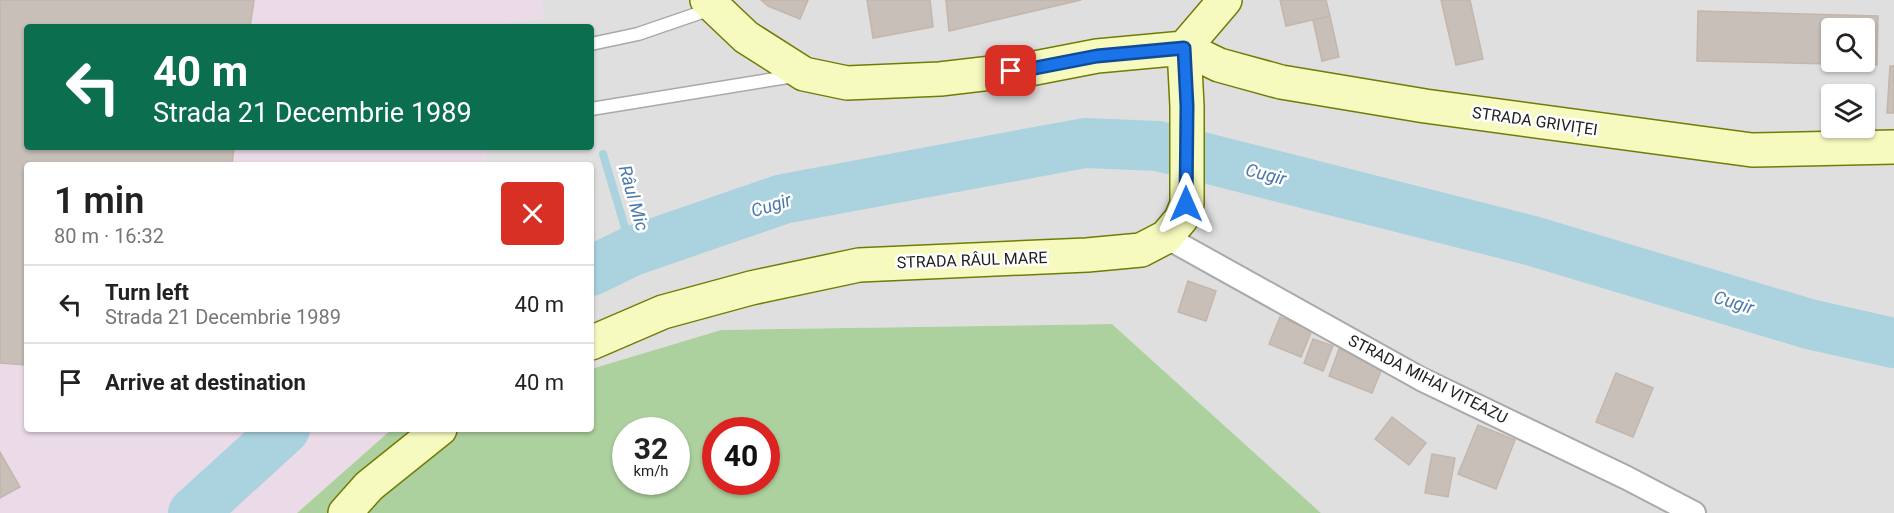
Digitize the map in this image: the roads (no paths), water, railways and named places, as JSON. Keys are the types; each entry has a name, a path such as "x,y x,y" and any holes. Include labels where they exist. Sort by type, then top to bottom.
{"street":[{"path":"711,4 747,37 804,74 847,83 940,79 1035,68 1097,56 1184,48 1225,0"},
{"name":"STRADA RÂUL MARE","path":"594,343 663,312 751,288 859,265 1087,255 1141,250 1166,237 1181,219 1186,204 1187,121 1184,48"},
{"name":"STRADA GRIVIȚEI","path":"1184,48 1219,65 1281,82 1425,106 1752,150 1894,147"},
{"name":"STRADA MIHAI VITEAZU","path":"1166,237 1421,379 1627,478 1694,513"},
{"path":"345,513 369,486 437,432"}],"lane":[{"path":"594,43 638,34 711,4"},
{"path":"594,109 804,74"}],"waterway":[{"name":"Cugir","path":"594,270 632,251 783,199 1085,143 1158,146 1529,240 1809,324 1894,343"},
{"name":"Râul Mic","path":"603,154 632,251"},
{"path":"193,513 282,432"}]}
